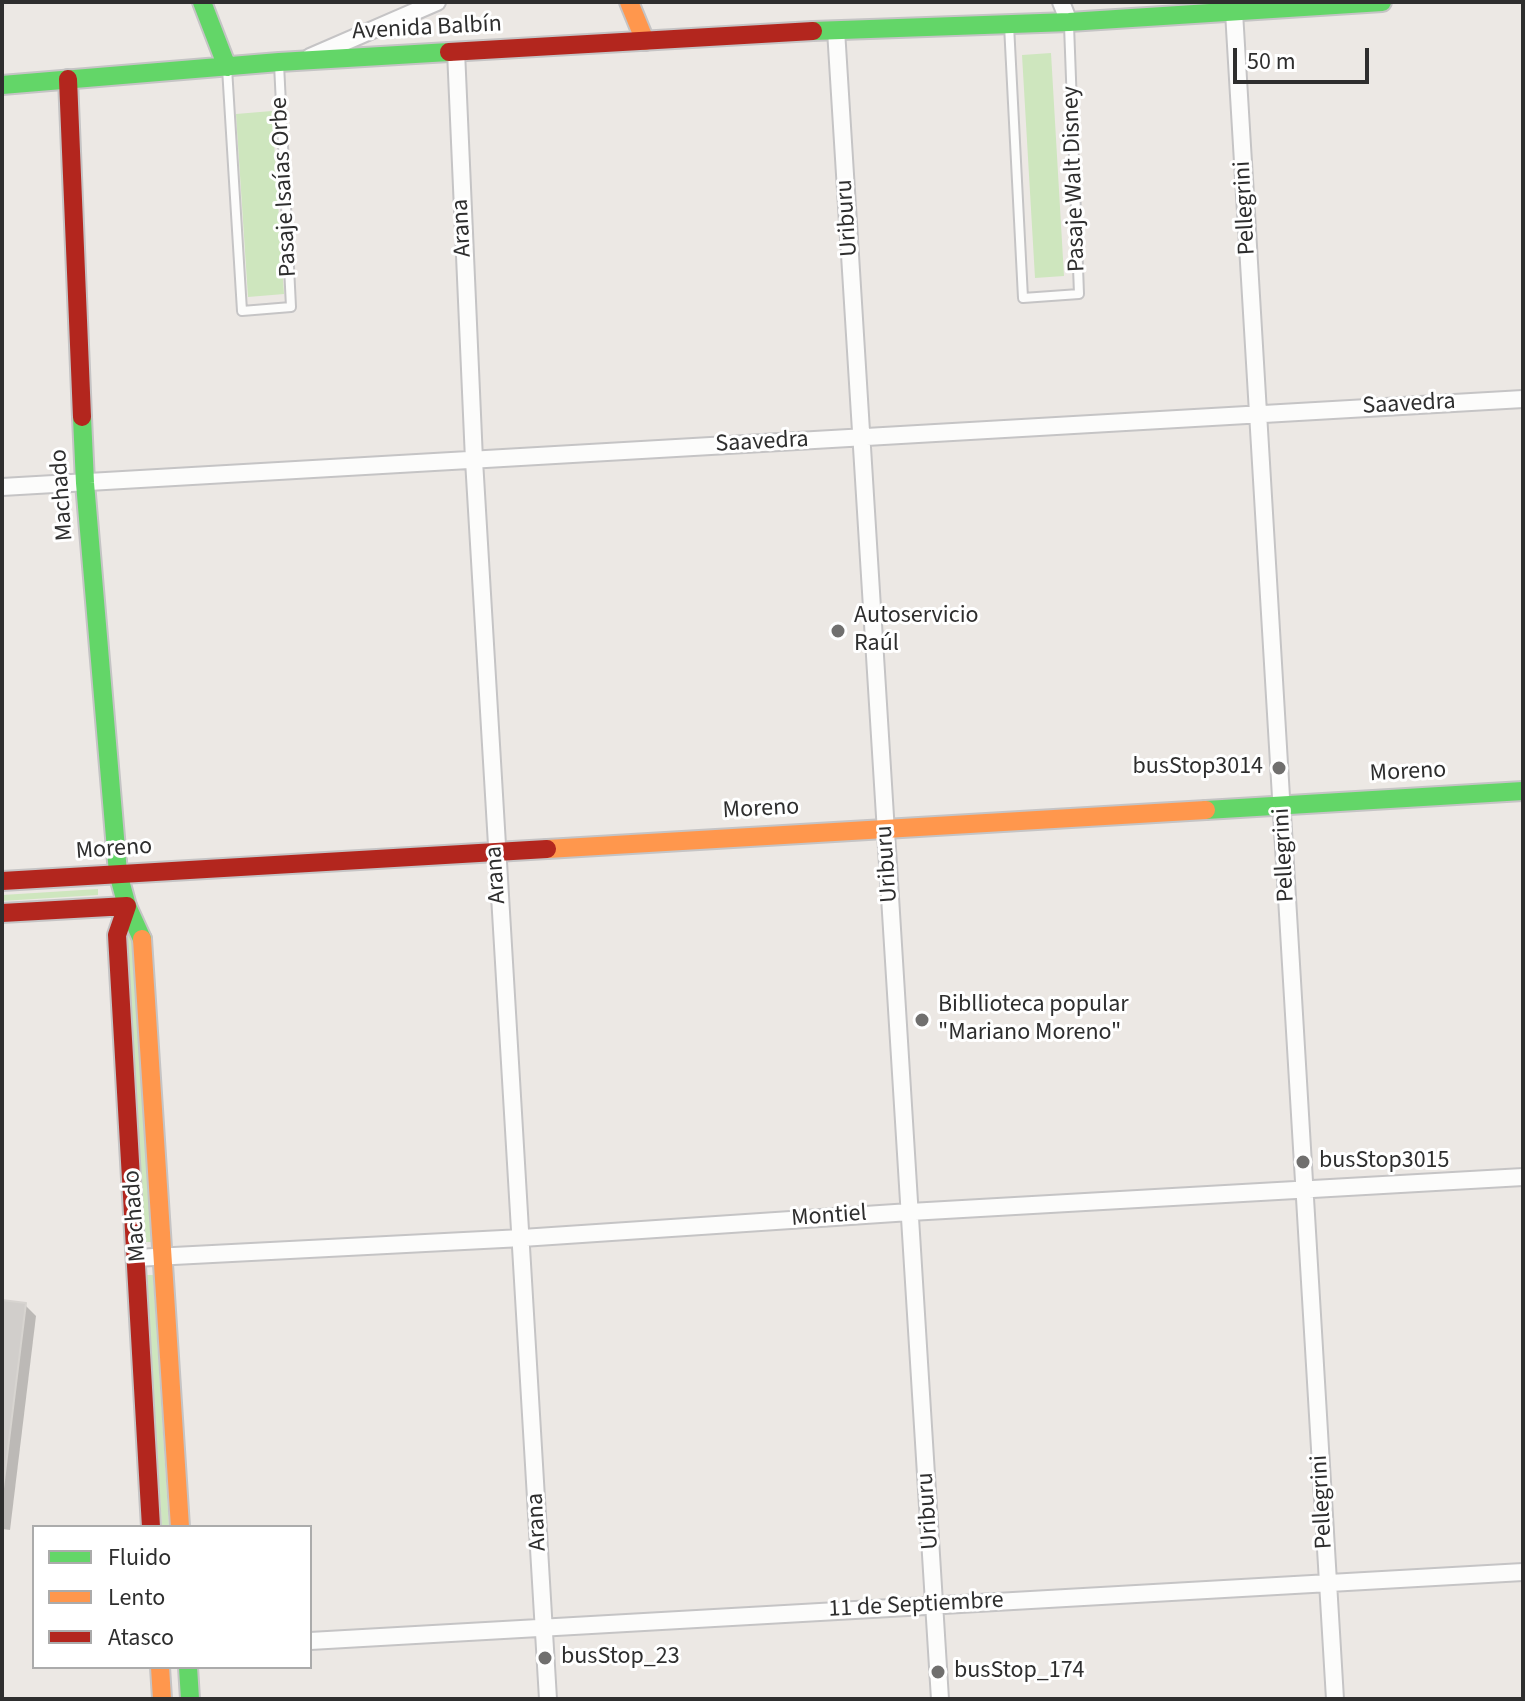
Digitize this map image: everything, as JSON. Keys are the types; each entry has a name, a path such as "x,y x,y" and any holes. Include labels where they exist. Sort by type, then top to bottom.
{"street":[{"path":"202,2 227,67"},
{"path":"301,60 437,2"},
{"path":"629,2 645,41"},
{"path":"1061,2 1069,22"},
{"name":"Avenida Balbín","path":"2,85 301,60 836,30 1069,22 1382,2"},
{"name":"Pellegrini","path":"1234,12 1335,1699"},
{"name":"Uriburu","path":"836,30 940,1699"},
{"name":"Arana","path":"456,51 474,460 548,1699"},
{"name":"Machado","path":"68,79 85,483 118,873 127,906 142,935 180,1525"},
{"name":"Saavedra","path":"2,487 1523,399"},
{"name":"Moreno","path":"2,881 1523,791"},
{"path":"2,913 127,906"},
{"name":"Machado","path":"127,906 117,935 151,1525"},
{"name":"Montiel","path":"135,1258 522,1238 1523,1177"},
{"name":"11 de Septiembre","path":"312,1641 1523,1572"},
{"path":"160,1669 162,1699"},
{"path":"188,1669 190,1699"}],"lane":[{"name":"Pasaje Walt Disney","path":"1009,24 1023,298 1079,294 1069,22"},
{"name":"Pasaje Isaías Orbe","path":"227,67 242,311 291,307 279,62"}],"green space":[{"path":"1051,53 1064,276 1035,278 1022,55"},
{"path":"272,111 284,294 248,297 236,114"},
{"path":"98,889 98,895 2,901 2,895"},
{"path":"127,932 133,932 151,1242 145,1242"},
{"path":"146,1275 153,1275 169,1525 162,1525"}],"building":[{"path":"2,1300 26,1303 2,1497"}],"traffic: fast":[{"path":"202,2 227,67"},
{"path":"813,31 1069,22 1382,2"},
{"path":"2,85 279,62 449,52"},
{"path":"82,417 118,873 127,906 142,939"},
{"path":"1206,810 1523,791"},
{"path":"188,1669 190,1699"}],"traffic: slow":[{"path":"629,2 645,41"},
{"path":"547,849 1206,810"},
{"path":"142,939 180,1525"},
{"path":"160,1669 162,1699"}],"traffic: jam":[{"path":"449,52 813,31"},
{"path":"68,79 82,417"},
{"path":"2,881 547,849"},
{"path":"127,906 117,935 151,1525"},
{"path":"2,913 127,906"}],"place":[{"name":"Autoservicio Raúl","path":"838,631"},
{"name":"busStop3014","path":"1279,768"},
{"name":"Bibllioteca popular \"Mariano Moreno\"","path":"922,1020"},
{"name":"busStop3015","path":"1303,1162"},
{"name":"busStop_23","path":"545,1658"},
{"name":"busStop_174","path":"938,1672"}]}
